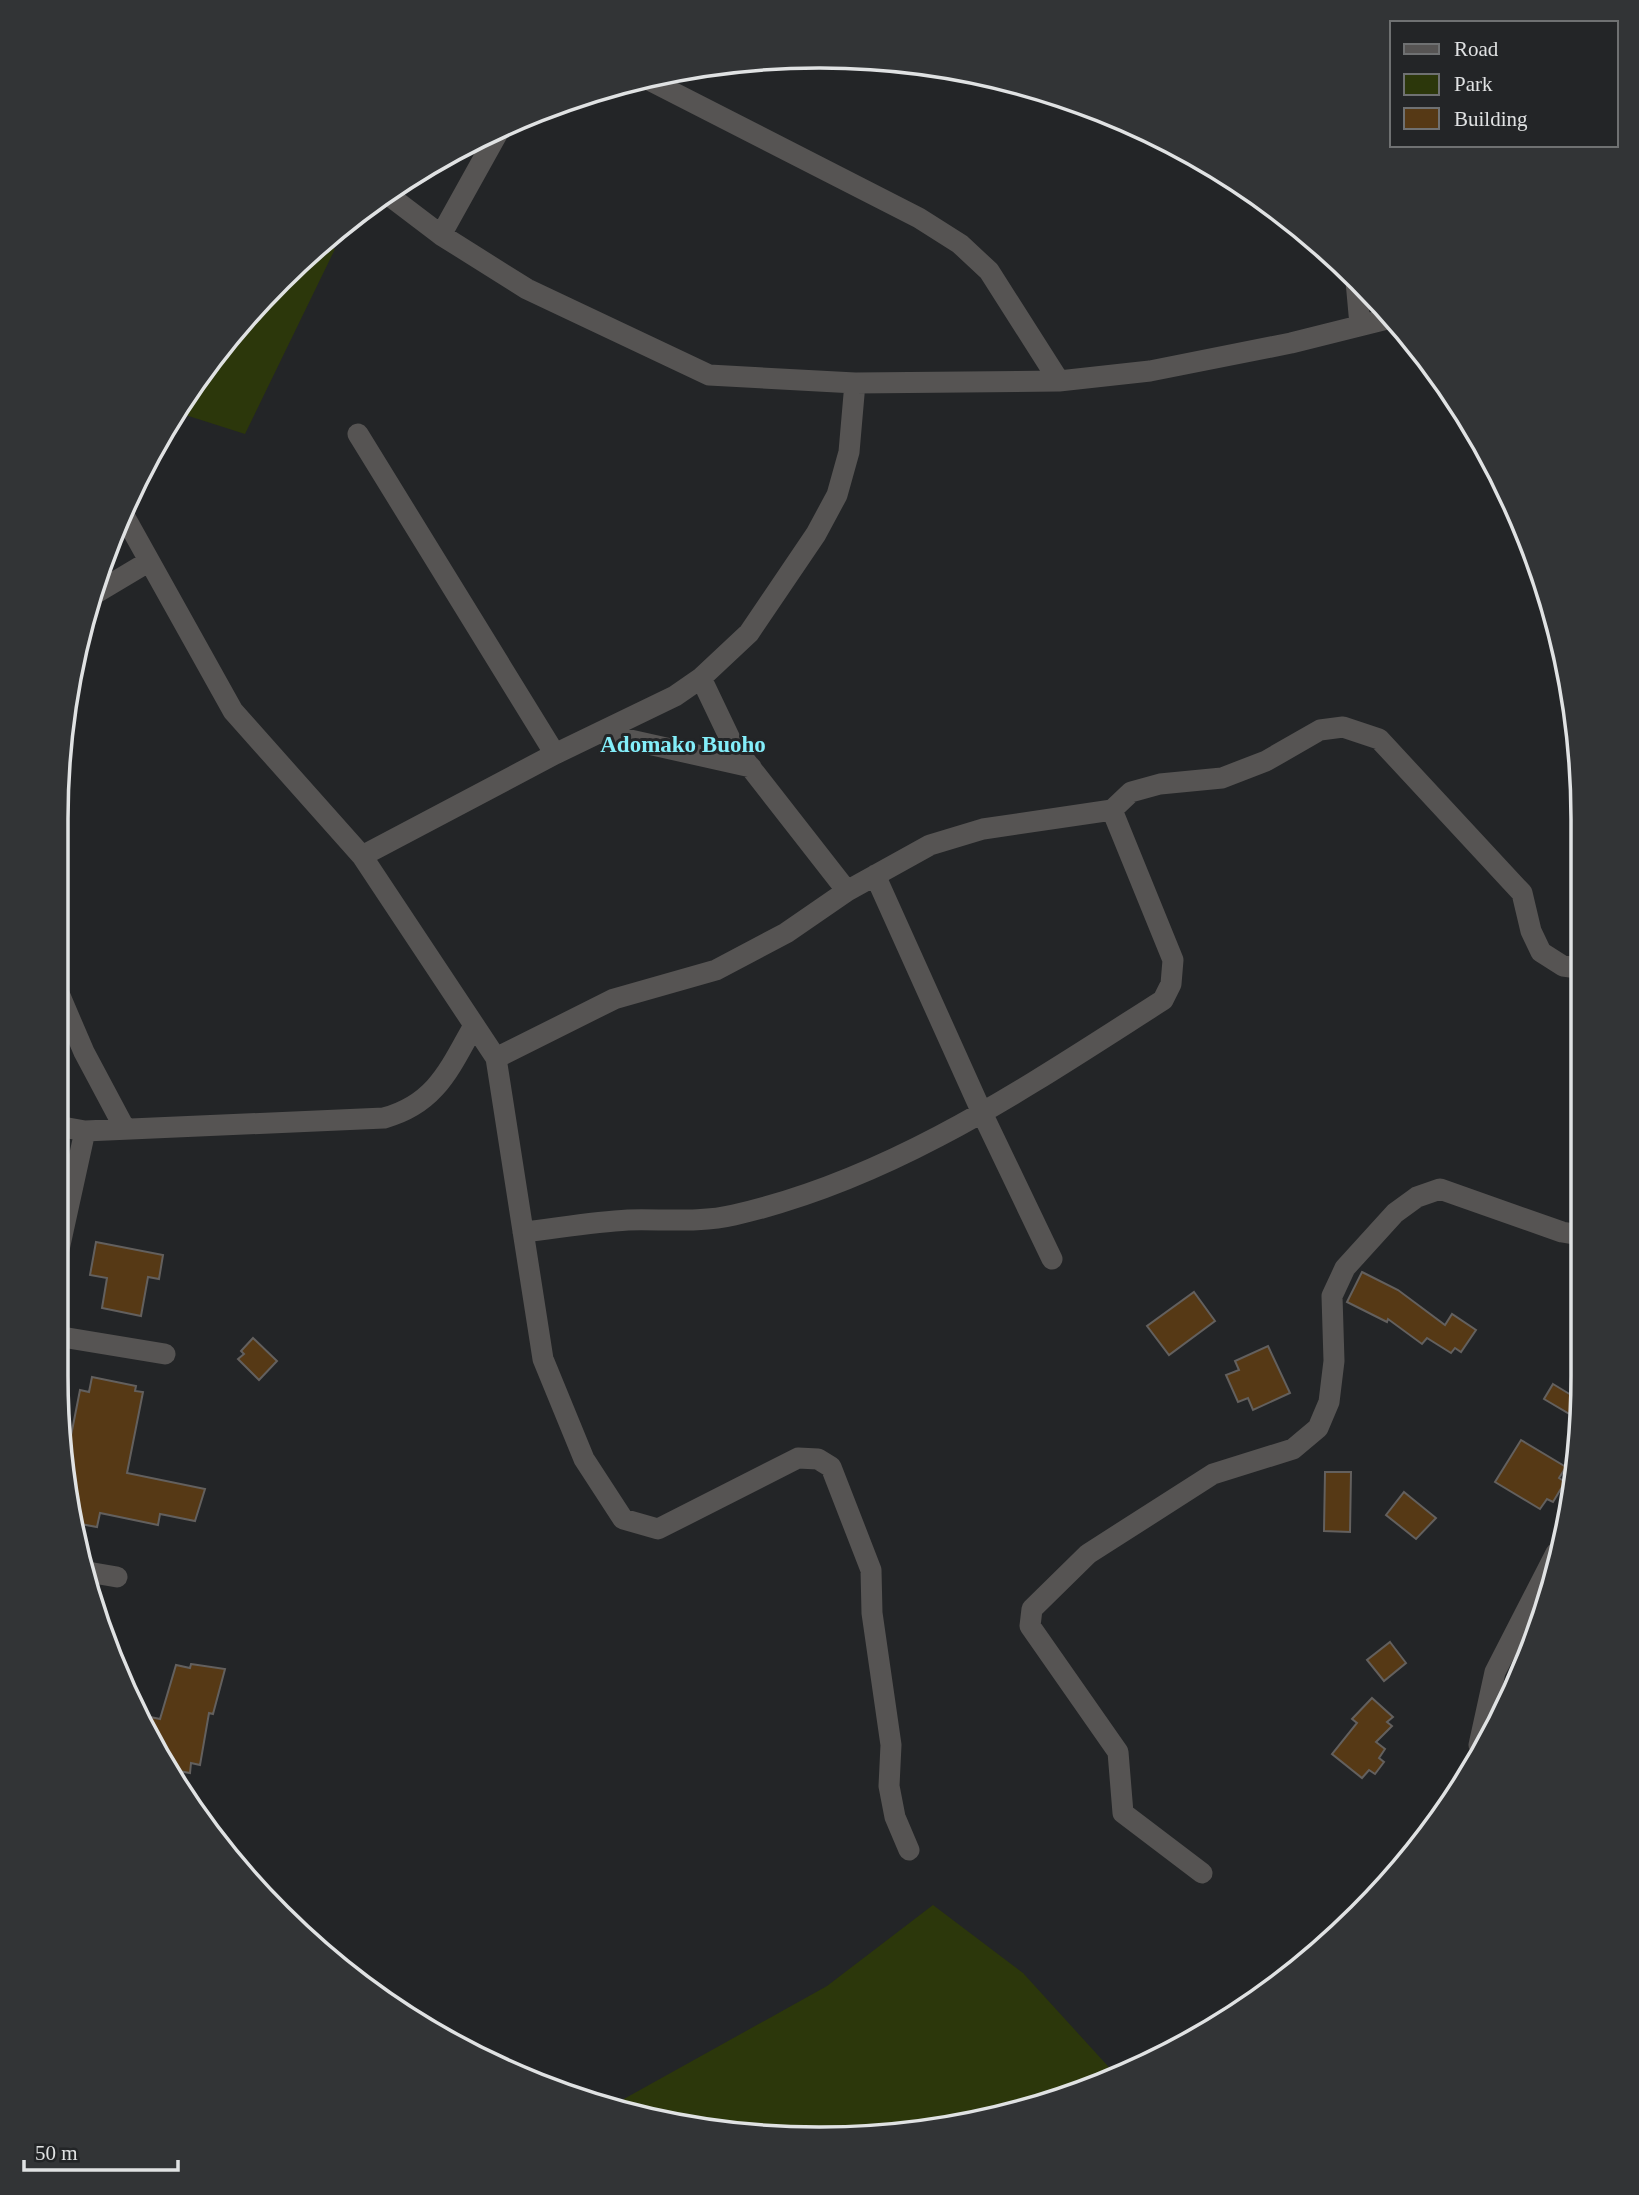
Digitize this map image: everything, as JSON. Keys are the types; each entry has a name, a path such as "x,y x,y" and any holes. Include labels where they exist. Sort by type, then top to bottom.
{"street":[{"path":"660,86 919,218 960,244 989,271 1059,381"},
{"path":"441,235 492,144"},
{"path":"395,200 441,235 527,289 709,375 855,383 1059,381 1150,371 1291,343 1381,320"},
{"path":"1357,295 1360,325"},
{"path":"362,856 555,754 675,696 701,678 750,633 816,534 832,505 849,452 855,383"},
{"path":"358,434 555,754"},
{"path":"128,524 233,711 362,856 496,1058 543,1359 584,1459 623,1519 658,1529 798,1458 818,1458 831,1467 871,1570 872,1613 891,1745 889,1786 895,1817 909,1850"},
{"path":"105,588 148,562"},
{"path":"701,678 733,745 847,891"},
{"path":"496,1058 614,999 716,970 786,933 847,891 930,845 983,829 1112,810 1131,792 1160,784 1222,778 1266,761 1320,730 1343,727 1379,739 1522,893 1531,931 1541,952 1571,967"},
{"path":"599,733 751,767"},
{"path":"523,1232 624,1221 731,1216 800,1197 881,1164 983,1115 1163,1000 1171,984 1172,960 1112,810"},
{"path":"875,875 983,1115 1052,1259"},
{"path":"68,1015 84,1052 125,1129"},
{"path":"68,1128 85,1131 384,1118 408,1111 433,1093 473,1027"},
{"path":"68,1208 85,1131"},
{"path":"1202,1873 1123,1813 1118,1752 1030,1626 1032,1609 1088,1554 1213,1474 1293,1449 1318,1428 1329,1402 1334,1361 1332,1296 1345,1268 1395,1213 1417,1196 1440,1189 1571,1234"},
{"path":"68,1338 165,1354"},
{"path":"95,1573 117,1577"},
{"path":"1483,1727 1495,1672 1542,1581"}],"green space":[{"path":"332,248 335,249 245,434 187,415 223,362 255,324 288,288"},
{"path":"933,1905 1023,1973 1110,2069 1014,2101 918,2120 869,2125 770,2125 673,2112 622,2100 827,1986"}],"building":[{"path":"96,1242 163,1255 159,1279 148,1277 141,1316 102,1308 107,1278 90,1275"},
{"path":"1362,1272 1398,1290 1445,1325 1452,1314 1476,1330 1461,1352 1455,1348 1451,1353 1427,1338 1422,1344 1388,1319 1387,1322 1347,1302"},
{"path":"1194,1292 1215,1321 1169,1355 1147,1326"},
{"path":"253,1338 277,1361 259,1380 238,1359 244,1354 241,1351"},
{"path":"1268,1346 1290,1393 1253,1410 1248,1398 1238,1402 1226,1375 1239,1370 1235,1361"},
{"path":"92,1377 136,1386 135,1391 143,1392 127,1473 205,1489 195,1521 160,1514 158,1525 100,1513 97,1527 84,1525 71,1435 80,1390 89,1392"},
{"path":"1553,1384 1570,1394 1569,1414 1544,1399"},
{"path":"1521,1440 1565,1466 1559,1478 1563,1481 1562,1487 1553,1502 1547,1499 1540,1509 1495,1482"},
{"path":"1325,1472 1351,1472 1350,1532 1324,1531"},
{"path":"1404,1492 1436,1518 1416,1539 1386,1515"},
{"path":"1390,1642 1406,1663 1384,1681 1367,1660"},
{"path":"191,1664 225,1669 213,1714 209,1713 200,1765 191,1763 190,1773 182,1772 151,1717 160,1719 176,1665 190,1668"},
{"path":"1372,1698 1393,1717 1387,1722 1392,1726 1376,1742 1385,1749 1379,1758 1384,1762 1375,1774 1369,1770 1362,1778 1332,1754 1357,1723 1352,1719"}],"district":[{"name":"Adomako Buoho","path":"683,744"}]}
